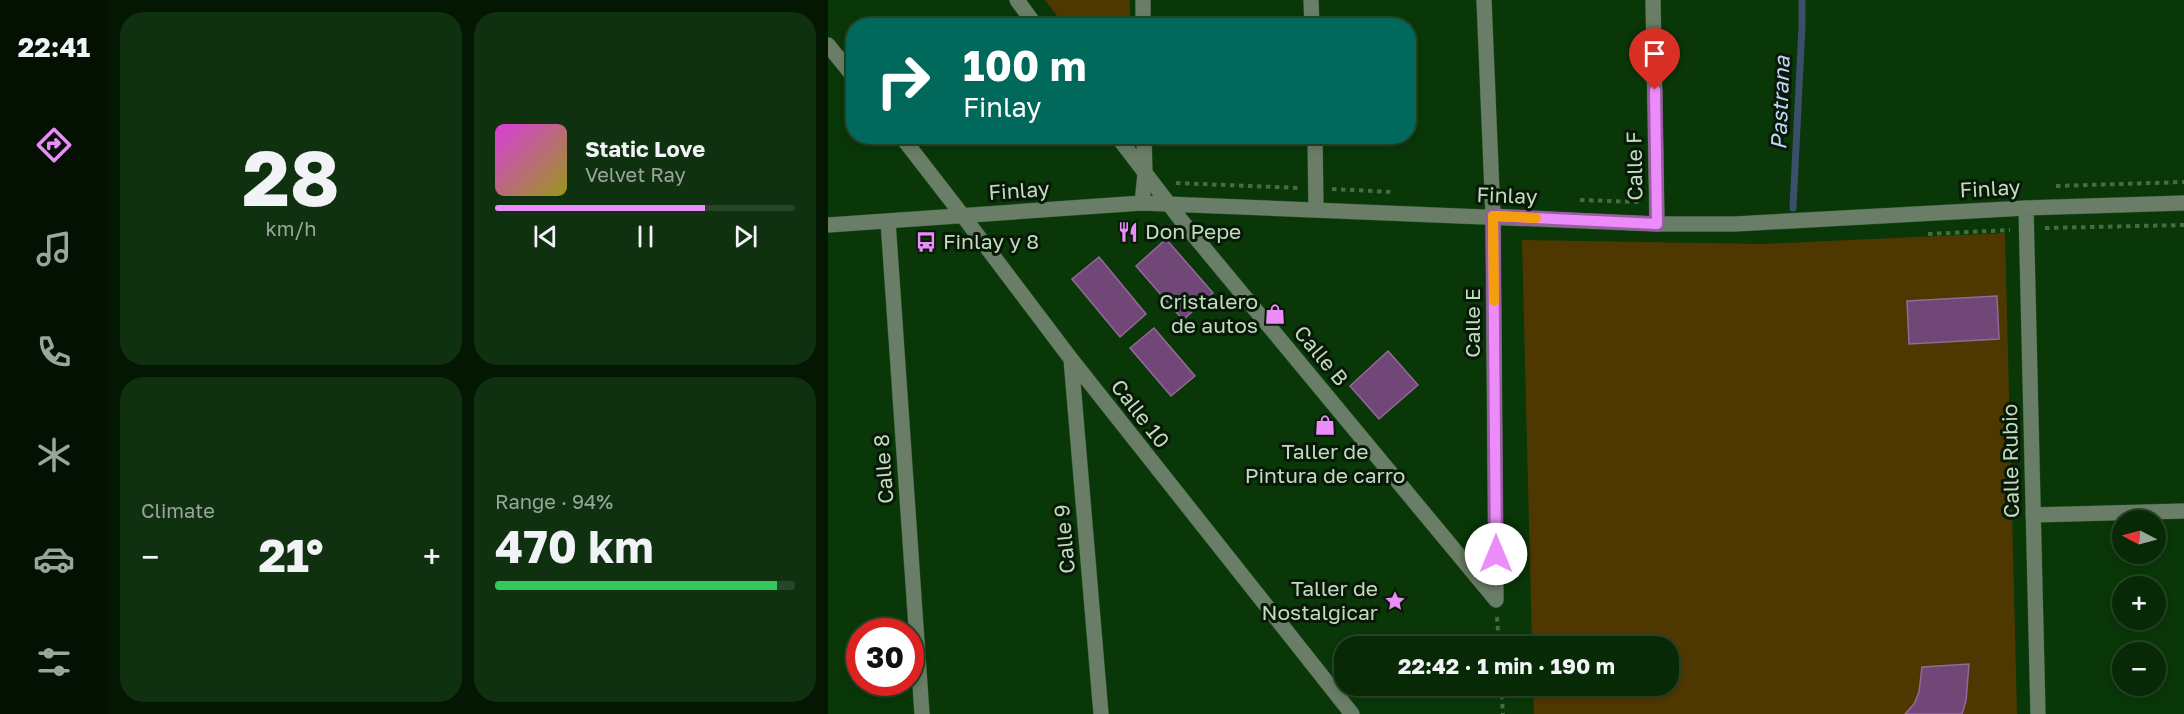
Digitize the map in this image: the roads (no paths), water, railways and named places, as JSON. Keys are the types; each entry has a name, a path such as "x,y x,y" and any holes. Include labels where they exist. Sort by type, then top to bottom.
{"street":[{"path":"1017,0 1030,18"},
{"path":"1143,0 1143,18"},
{"path":"1311,0 1312,18"},
{"name":"Calle E","path":"1484,0 1493,216 1496,600"},
{"name":"Calle F","path":"1653,0 1657,224"},
{"path":"828,45 846,67"},
{"name":"Calle 10","path":"907,144 1071,359 1352,714"},
{"name":"Calle B","path":"1123,144 1167,203 1496,600"},
{"path":"1142,203 1145,174 1144,144"},
{"path":"1315,144 1316,210"},
{"name":"Finlay","path":"828,225 1142,203 1657,224 1747,223 2026,208 2184,203"},
{"name":"Calle Rubio","path":"2026,208 2038,714"},
{"name":"Calle 8","path":"888,221 922,714"},
{"name":"Calle 9","path":"1071,359 1101,714"},
{"path":"2033,515 2184,511"}],"waterway":[{"name":"Pastrana","path":"1793,208 1802,0"}],"place":[{"name":"Don Pepe","path":"1128,232"},
{"name":"Finlay y 8","path":"926,242"},
{"name":"Cristalero de autos","path":"1275,314"},
{"name":"Taller de Pintura de carro","path":"1325,425"},
{"name":"Taller de Nostalgicar","path":"1395,601"}]}
